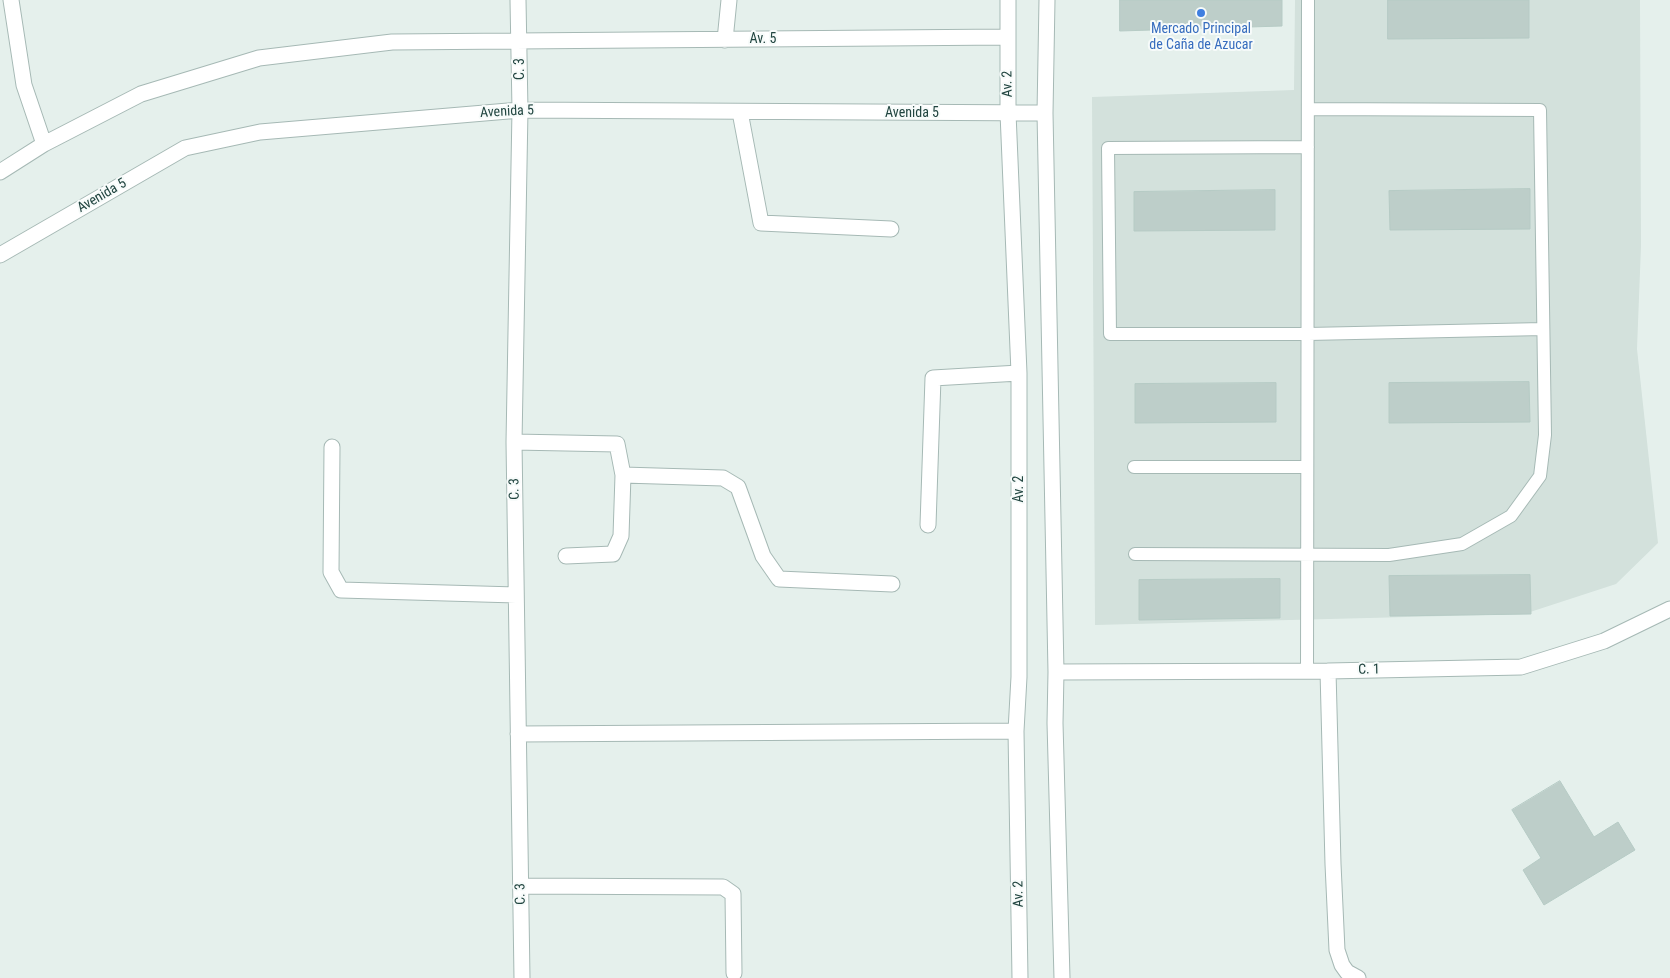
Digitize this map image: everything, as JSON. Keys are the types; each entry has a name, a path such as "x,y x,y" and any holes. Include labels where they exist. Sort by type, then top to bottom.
{"street":[{"path":"10,0 24,85 44,144"},
{"name":"C. 3","path":"518,0 520,110 514,442 522,978"},
{"path":"725,40 729,0"},
{"name":"Av. 2","path":"1008,0 1008,114 1019,373 1019,677 1016,731 1020,978"},
{"path":"1046,0 1045,113 1056,672 1055,723 1062,978"},
{"name":"Av. 5","path":"520,42 1007,37"},
{"path":"0,172 44,144 141,94 259,58 392,42 520,42"},
{"name":"Avenida 5","path":"0,255 185,148 260,132 520,110 1045,113"},
{"path":"740,112 761,223 891,229"},
{"path":"928,525 933,378 1019,373"},
{"path":"514,442 617,444 623,474 621,536 613,554 566,556"},
{"path":"332,447 331,572 341,590 516,594"},
{"path":"623,474 723,478 738,487 763,556 779,579 892,584"},
{"name":"C. 1","path":"1056,672 1521,668 1604,641 1669,612"},
{"path":"1328,671 1337,950 1342,965 1347,972 1358,978"},
{"path":"518,734 1016,731"},
{"path":"521,886 723,887 733,894 734,973"}],"lane":[{"path":"1306,671 1308,0"},
{"path":"1135,554 1389,555 1462,544 1511,516 1540,476 1545,435 1540,110 1308,109"},
{"path":"1308,147 1108,148 1110,334 1308,334 1543,329"},
{"path":"1134,467 1308,467"}],"shaded area":[{"path":"1295,0 1640,0 1641,246 1637,349 1658,543 1616,584 1524,614 1095,625 1092,97 1294,90"}],"building":[{"name":"Mercado Principal de Caña de Azucar","path":"1120,0 1282,0 1282,26 1120,31"},
{"path":"1388,0 1529,0 1529,38 1388,39"},
{"path":"1530,189 1530,229 1390,230 1389,191"},
{"path":"1275,190 1275,230 1134,231 1134,192"},
{"path":"1529,382 1530,422 1389,423 1389,383"},
{"path":"1276,383 1276,422 1135,423 1135,384"},
{"path":"1530,575 1531,614 1390,616 1389,576"},
{"path":"1280,579 1280,618 1139,620 1139,580"},
{"path":"1560,781 1594,837 1618,822 1635,850 1544,905 1523,870 1541,858 1512,810"}],"place":[{"name":"Mercado Principal de Caña de Azucar","path":"1201,13"}]}
